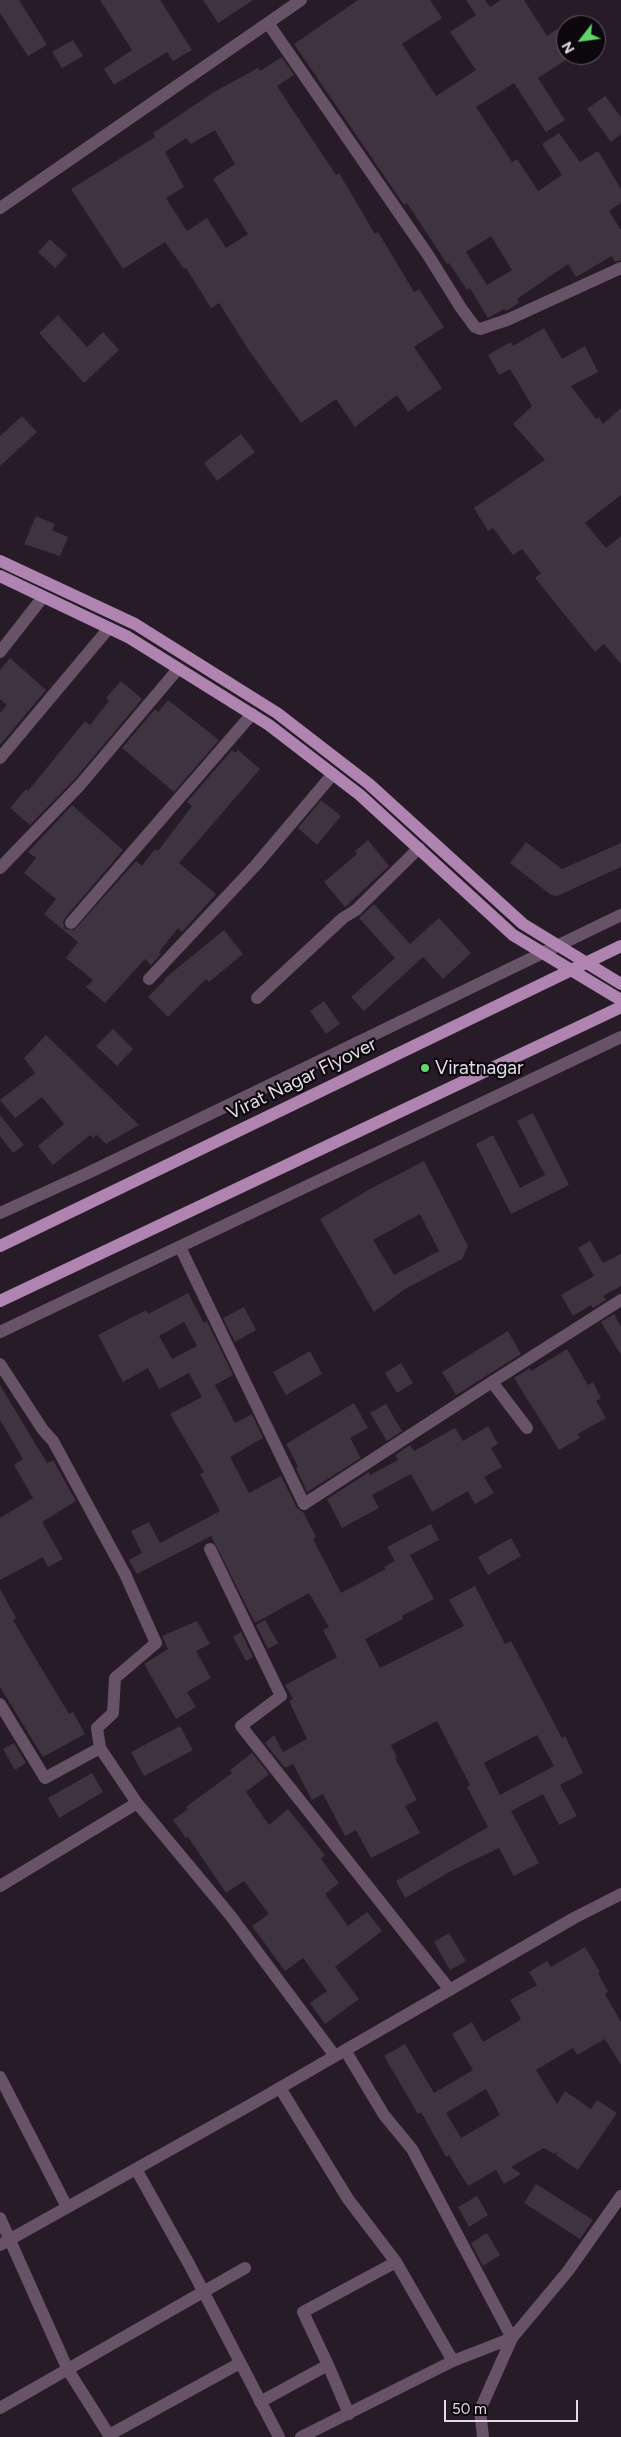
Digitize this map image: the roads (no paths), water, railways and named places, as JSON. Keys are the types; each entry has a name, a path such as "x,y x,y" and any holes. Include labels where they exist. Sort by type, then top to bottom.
{"main road":[{"path":"0,561 135,624 277,713 369,784 523,924 621,984"},
{"path":"0,576 128,636 252,714 360,795 513,935 621,1000"},
{"name":"Virat Nagar Flyover","path":"0,1246 621,946"},
{"path":"0,1301 621,1007"}],"street":[{"path":"0,208 301,0"},
{"path":"268,23 428,255 460,308 475,326 480,329 507,320 621,268"},
{"path":"0,652 43,597"},
{"path":"0,758 109,628"},
{"path":"0,868 80,785 178,669"},
{"path":"70,923 252,714"},
{"path":"149,979 256,865 333,774"},
{"path":"257,998 343,918 356,910 419,848"},
{"path":"0,1213 90,1172 621,915"},
{"path":"0,1332 621,1037"},
{"path":"180,1248 304,1504 621,1300"},
{"path":"0,1364 43,1430 53,1441 125,1574 156,1643 115,1678 113,1713 97,1728 100,1748 136,1803 230,1915 340,2053 384,2115 412,2149 512,2338"},
{"path":"492,1382 527,1428"},
{"path":"210,1549 281,1696 241,1726 450,1990"},
{"path":"0,1704 45,1778 100,1748"},
{"path":"0,1886 136,1803"},
{"path":"5,2242 280,2088 574,1918 621,1894"},
{"path":"1,2079 68,2207"},
{"path":"280,2088 348,2199 396,2262 453,2361"},
{"path":"136,2169 204,2293 279,2437"},
{"path":"483,2437 480,2410 512,2338 568,2270 621,2196"},
{"path":"0,2218 5,2242 68,2370 109,2435 240,2363"},
{"path":"348,2414 303,2312 396,2262"},
{"path":"0,2408 245,2268"},
{"path":"301,2437 453,2361 512,2338"},
{"path":"260,2402 328,2365"}],"place":[{"name":"Viratnagar","path":"425,1068"}]}
